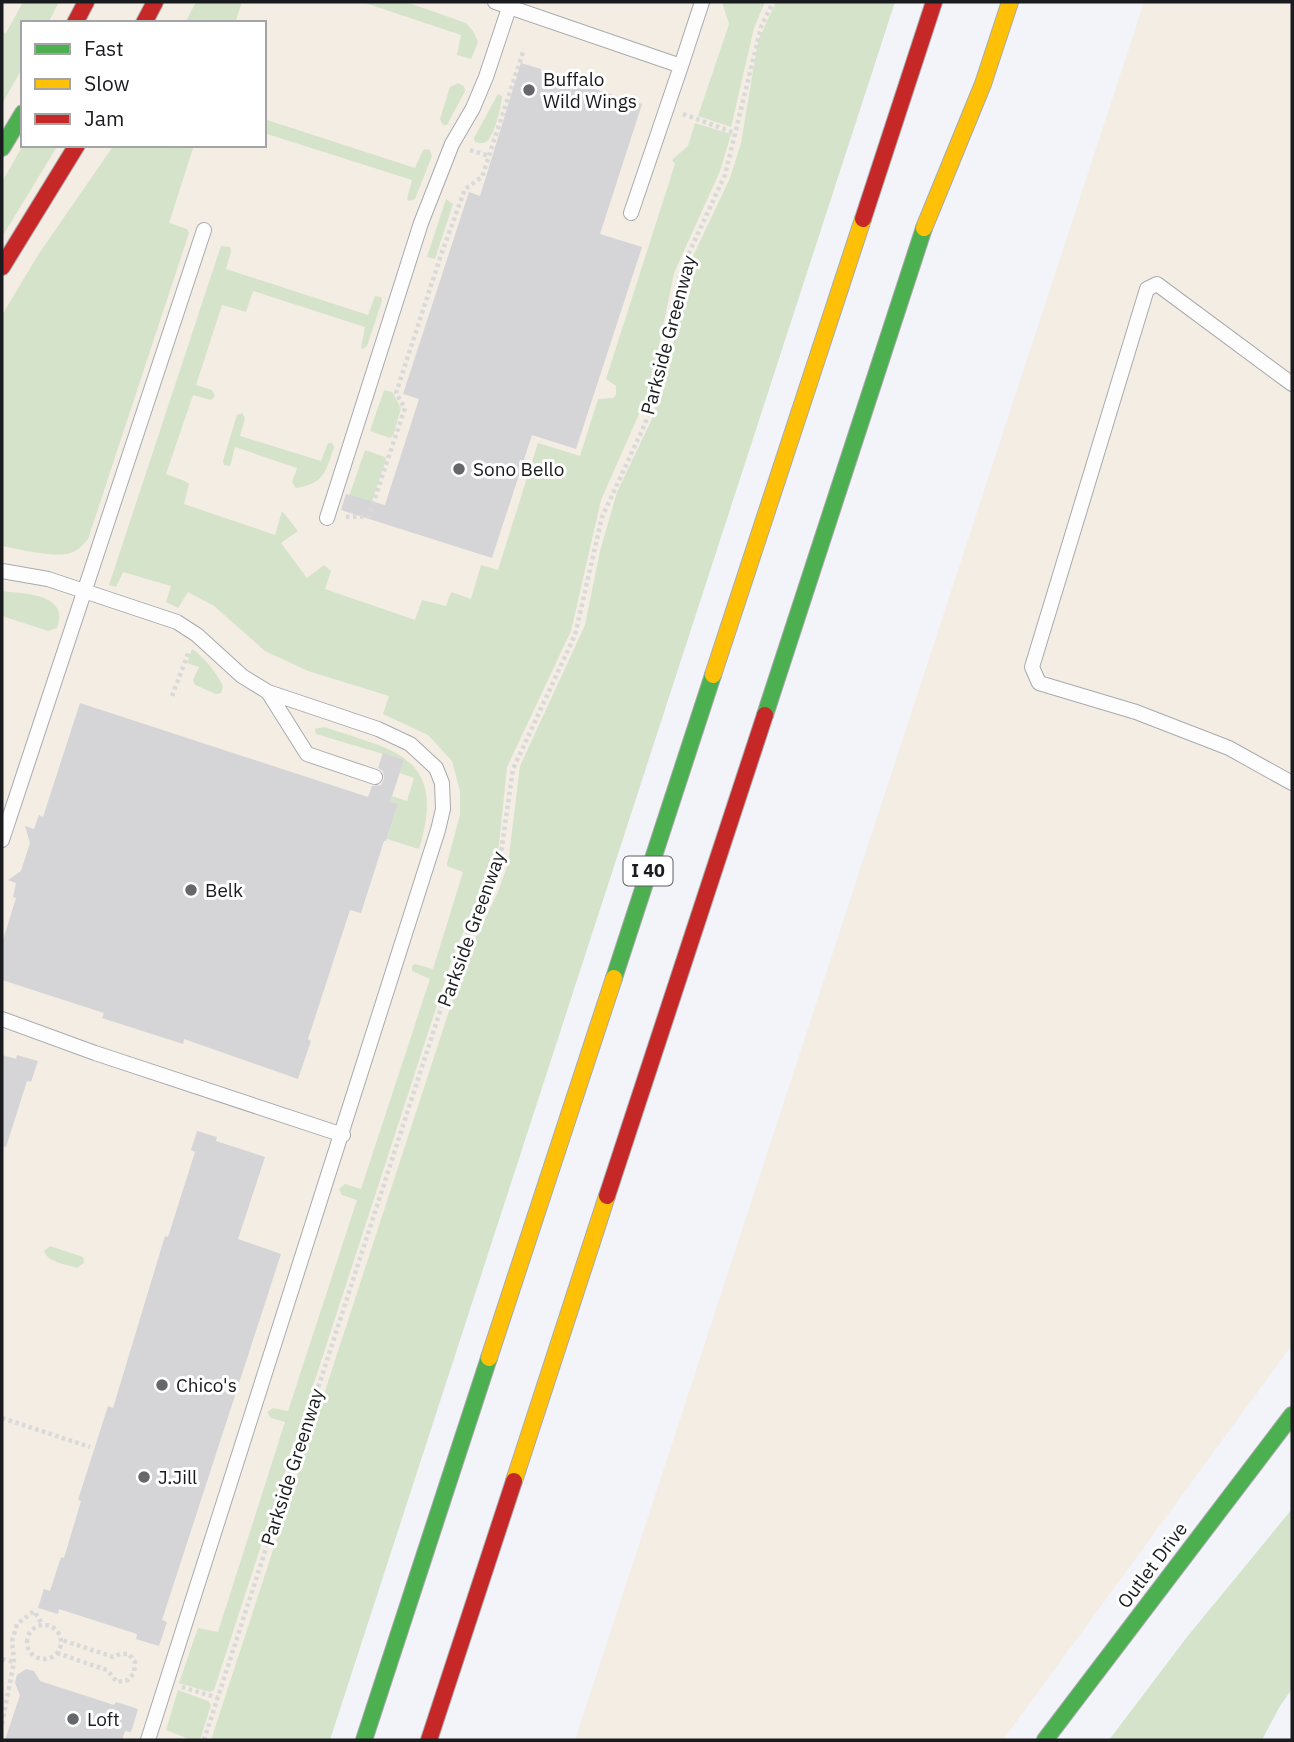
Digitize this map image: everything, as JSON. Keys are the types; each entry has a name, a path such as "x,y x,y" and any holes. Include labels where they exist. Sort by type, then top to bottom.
{"main road":[{"path":"76,21 86,2"},
{"path":"145,21 155,2"},
{"name":"I 40","path":"364,1740 934,2"},
{"path":"429,1740 929,216 983,84 1010,2"},
{"path":"2,148 21,116"},
{"path":"2,267 76,147"},
{"name":"Outlet Drive","path":"1045,1740 1292,1415"}],"lane":[{"path":"495,2 510,4 681,66"},
{"path":"631,213 702,2"},
{"path":"327,518 421,223 452,144 478,98 510,4"},
{"path":"2,840 204,230"},
{"path":"1292,384 1157,284 1147,289 1032,667 1039,682 1136,712 1229,748 1292,783"},
{"path":"2,571 48,579 177,622 197,635 242,676 268,692 378,729 410,744 436,768 442,783 443,809 438,830 148,1740"},
{"path":"268,692 307,754 375,777"},
{"path":"2,1019 95,1053 343,1135"}],"path":[{"name":"Parkside Greenway","path":"204,1740 455,965 501,853 513,769 575,635 602,517 657,391 682,268 725,175 761,27 773,2"},
{"path":"327,518 369,516 405,408 396,393 440,256 466,189 482,177 524,48"},
{"path":"667,109 735,133"},
{"path":"172,696 197,635"},
{"path":"2,1418 90,1447"},
{"path":"2,1724 14,1662 12,1641 17,1624 34,1611 42,1625"},
{"path":"57,1653 107,1670 117,1682 128,1681 134,1673 135,1662 129,1654 113,1657 62,1640 57,1630 47,1625 36,1626 28,1634 28,1651 42,1659 48,1659 57,1653 62,1640"},
{"path":"2,1659 14,1662"}],"shaded area":[{"path":"2,2 795,2 230,1740 2,1740"},
{"path":"1144,2 1292,2 1292,1345 1003,1740 575,1740"}],"green space":[{"path":"23,2 59,2 49,21 21,21 21,71 2,104 2,32 6,33"},
{"path":"196,2 242,2 236,21 186,21"},
{"path":"362,2 406,2 466,23 478,42 471,59 457,55 461,35"},
{"path":"722,2 765,2 754,28 731,127 698,116 729,24"},
{"path":"776,2 895,2 330,1740 211,1740 468,953 497,894 508,864 520,766 585,625 600,551 617,492 652,419 672,351 686,271 730,178 741,143 758,41"},
{"path":"458,83 464,86 465,91 447,125 443,125 440,119 450,87"},
{"path":"498,94 502,96 502,100 490,138 486,142 475,142 474,138"},
{"path":"266,120 415,168 423,150 429,149 432,156 415,199 409,201 407,199 412,180 266,134"},
{"path":"695,123 731,134 720,171 674,273 650,389 601,500 571,631 507,767 498,854 453,956 214,1690 209,1692 179,1683 198,1628 218,1632 285,1422 271,1418 267,1412 273,1408 288,1411 357,1200 342,1195 339,1189 345,1184 361,1189 430,979 412,971 412,966 415,964 433,969 463,872 447,866 460,815 460,791 452,761 428,735 383,714 389,696 308,671 265,651 214,606 188,592 178,608 166,602 171,586 123,572 116,587 109,585 221,246 230,247 226,269 368,315 375,296 381,297 382,301 367,346 363,349 365,327 253,291 246,312 222,305 196,385 212,390 215,396 211,400 193,395 166,474 189,484 184,504 275,535 282,511 298,531 281,543 307,578 324,565 331,571 325,589 415,620 422,600 446,606 451,592 471,599 481,565 498,570 538,443 580,456 598,399 613,398 616,395 616,386 606,379 675,164 672,160 688,146"},
{"path":"22,147 57,147 2,237 2,182"},
{"path":"113,147 193,147 169,223 187,229 189,233 88,539 75,551 63,554 2,546 2,315 38,255"},
{"path":"446,199 453,204 435,259 427,257"},
{"path":"384,390 392,392 401,408 393,436 390,438 370,431"},
{"path":"242,413 245,418 240,436 321,461 328,443 332,443 334,447 323,475 313,483 296,488 292,482 297,468 235,447 230,466 224,465 237,415"},
{"path":"365,450 385,457 386,460 371,504 344,511"},
{"path":"2,591 43,597 51,602 57,608 59,616 57,628 48,631 2,616"},
{"path":"192,649 217,675 223,686 221,693 216,694 195,685 193,680 199,667 187,663"},
{"path":"324,727 394,752 409,763 420,776 426,794 426,818 419,849 387,839 398,804 390,802 392,796 407,801 414,778 400,773 403,760 316,734 315,729"},
{"path":"50,1246 83,1257 84,1263 77,1268 53,1261 44,1251"},
{"path":"1292,1509 1292,1689 1262,1740 1109,1740 1187,1637"},
{"path":"178,1690 208,1701 211,1705 200,1740 189,1739 166,1730"}],"building":[{"path":"521,63 541,69 541,72 642,104 600,234 642,247 576,449 532,435 492,558 341,510 346,494 385,505 419,399 403,394 469,192 480,196"},
{"name":"Belk","path":"80,703 368,797 372,786 381,785 384,779 383,771 378,768 383,753 404,760 390,802 398,804 386,841 361,913 350,910 308,1039 311,1041 298,1079 184,1039 183,1044 102,1018 104,1013 2,980 2,943 16,898 13,897 16,883 8,880 21,871 30,843 25,826 34,829 39,815 43,817"},
{"path":"2,1055 16,1059 17,1055 38,1061 31,1082 27,1081 6,1147 2,1146"},
{"path":"197,1131 217,1137 216,1141 265,1157 238,1239 281,1254 162,1620 167,1622 159,1646 136,1639 137,1634 59,1609 58,1614 38,1608 44,1589 50,1591 61,1557 64,1558 81,1501 78,1500 108,1406 113,1408 165,1236 168,1237 195,1152 191,1150"},
{"path":"26,1669 34,1671 40,1681 114,1705 116,1702 138,1709 131,1732 125,1731 122,1740 5,1740 20,1695 15,1683 17,1675"}],"traffic: fast":[{"path":"2,148 21,116"},
{"path":"765,715 924,228"},
{"path":"614,978 713,675"},
{"path":"364,1740 489,1358"},
{"path":"1045,1740 1292,1415"}],"traffic: slow":[{"path":"924,228 983,84 1010,2"},
{"path":"713,675 863,219"},
{"path":"489,1358 614,978"},
{"path":"514,1481 607,1196"}],"traffic: jam":[{"path":"76,21 86,2"},
{"path":"145,21 155,2"},
{"path":"863,219 934,2"},
{"path":"2,267 76,147"},
{"path":"607,1196 765,715"},
{"path":"429,1740 514,1481"}],"place":[{"name":"Buffalo Wild Wings","path":"529,90"},
{"name":"Sono Bello","path":"459,469"},
{"name":"Belk","path":"191,890"},
{"name":"Chico's","path":"162,1385"},
{"name":"J.Jill","path":"144,1477"},
{"name":"Loft","path":"73,1719"}]}
